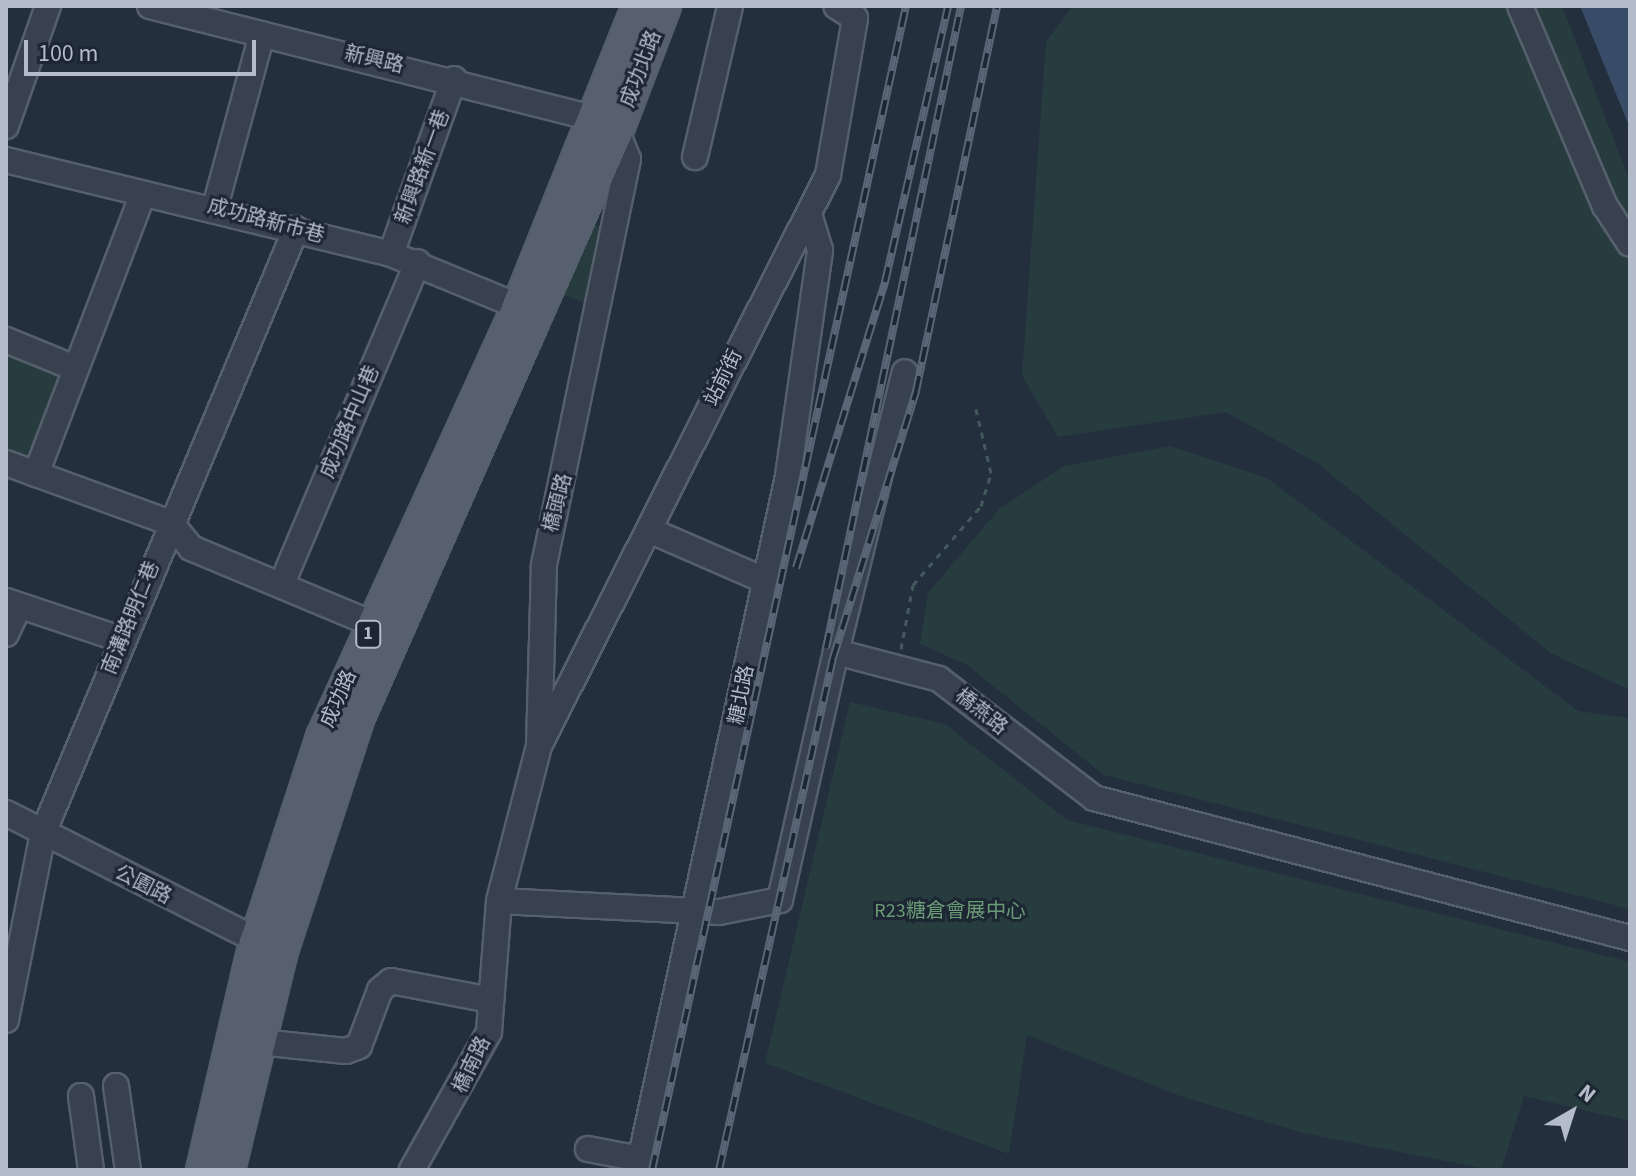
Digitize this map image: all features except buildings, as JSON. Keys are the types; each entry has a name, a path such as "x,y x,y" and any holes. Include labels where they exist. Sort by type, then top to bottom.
{"main road":[{"name":"成功北路","path":"607,126 638,6"},
{"name":"成功北路","path":"607,126 665,6"},
{"name":"成功路","path":"202,1170 268,947 322,737 518,306 607,126"},
{"name":"成功路","path":"229,1170 260,1042 268,947 359,717 607,126"}],"street":[{"path":"6,126 48,6"},
{"name":"新興路","path":"150,6 454,79 607,126"},
{"path":"695,157 730,6"},
{"name":"站前街","path":"539,746 649,530 792,236 810,218 842,115 855,18 836,6"},
{"path":"1520,6 1605,206 1630,244"},
{"path":"215,207 262,34"},
{"name":"新興路新一巷","path":"391,254 454,79"},
{"name":"橋頭路","path":"499,901 539,746 544,566 628,159 607,126"},
{"name":"成功路新市巷","path":"6,160 143,194 215,207 391,254 418,262 518,306"},
{"path":"36,474 72,367 143,194"},
{"name":"糖北路","path":"639,1164 788,476 820,250 810,218"},
{"name":"南溝路明仁巷","path":"6,1020 43,833 296,229"},
{"name":"成功路中山巷","path":"283,581 418,262"},
{"path":"6,340 72,367"},
{"path":"499,901 695,910 780,900 836,652 905,372"},
{"path":"6,463 171,523 191,548 283,581 373,624"},
{"path":"649,530 764,580"},
{"path":"6,634 12,604 123,640"},
{"name":"橋燕路","path":"836,652 939,679 1094,798 1630,938"},
{"name":"公園路","path":"6,813 268,947"},
{"name":"橋南路","path":"412,1170 483,1050 491,1000 499,901"},
{"path":"260,1042 346,1051 359,1046 380,990 391,981 491,1000"},
{"path":"116,1086 128,1170"},
{"path":"81,1096 91,1170"},
{"path":"588,1149 639,1164"}],"path":[{"path":"897,668 913,585 981,506 988,484 976,409"}],"green space":[{"path":"1073,6 1562,6 1630,181 1630,690 1552,654 1317,463 1226,412 1058,437 1022,375 1046,42"},
{"path":"594,224 608,231 590,305 564,295"},
{"path":"6,337 69,360 36,460 6,449"},
{"path":"1170,446 1267,478 1578,711 1630,718 1630,909 1104,775 967,665 920,644 928,593 999,509 1064,466"},
{"name":"R23糖倉會展中心","path":"850,702 945,724 1067,820 1630,962 1630,1121 1524,1096 1501,1170 1492,1170 1303,1133 1180,1096 1027,1035 1009,1154 765,1063"}],"water":[{"path":"1580,6 1629,6 1630,128"}],"railway":[{"path":"652,1170 906,6"},
{"path":"796,568 885,282 948,6"},
{"path":"826,648 961,6"},
{"path":"719,1170 833,658 916,391 997,6"}]}
